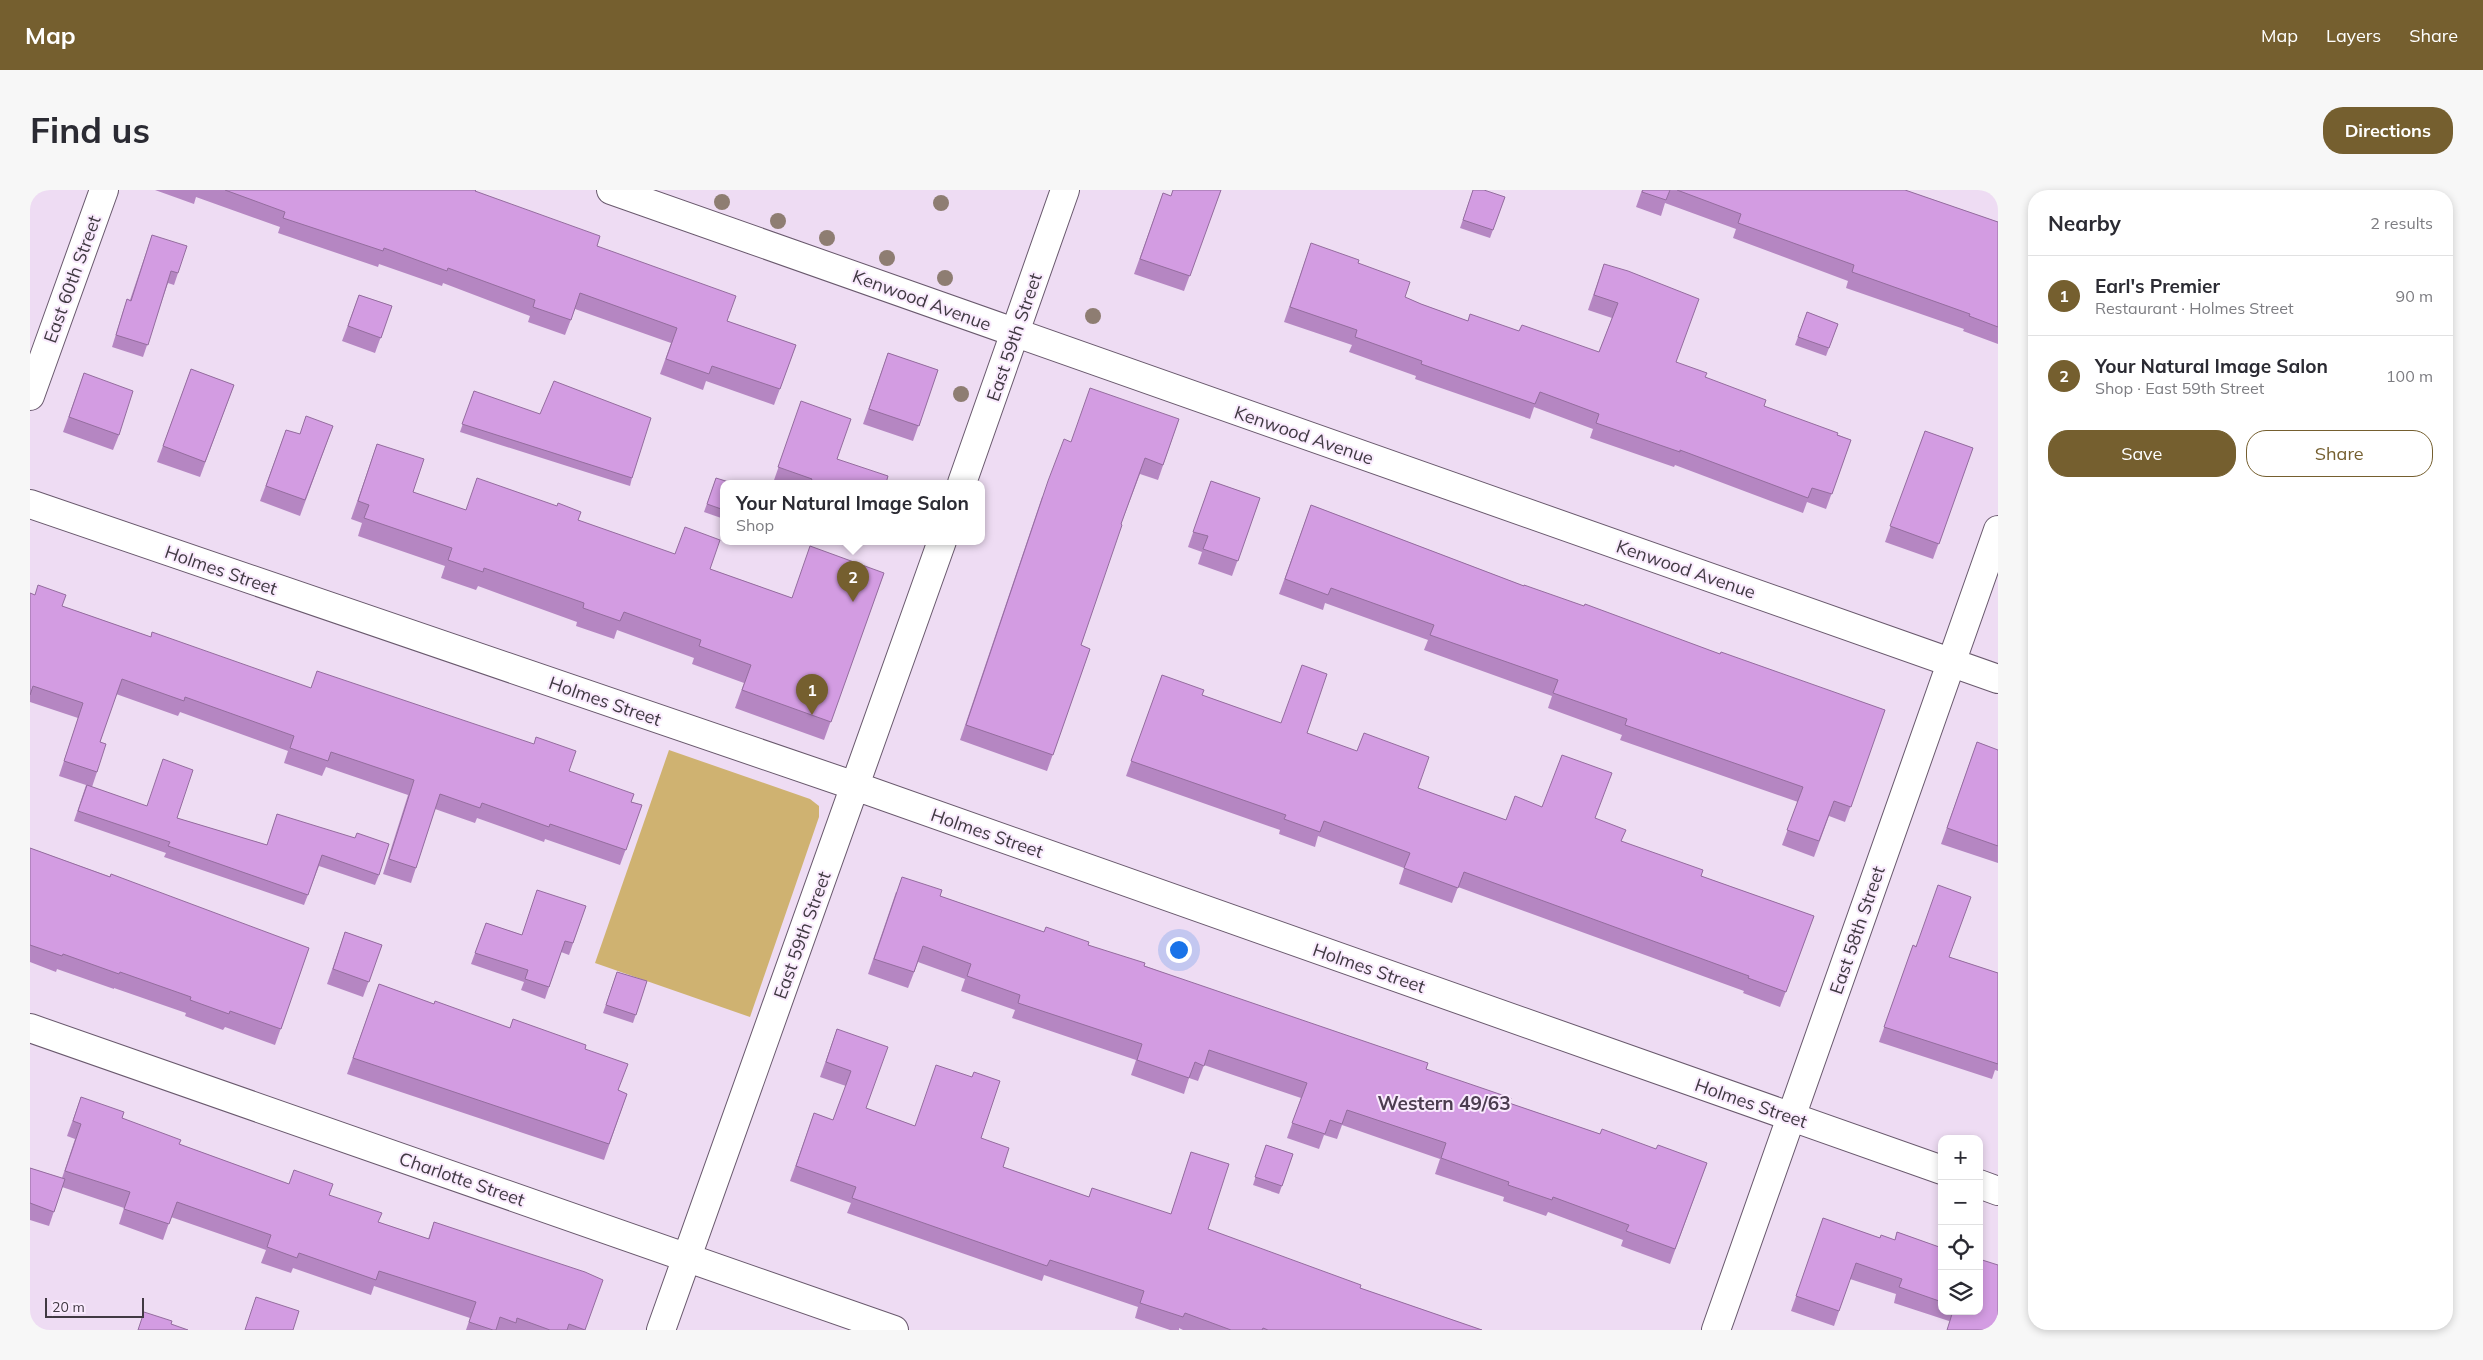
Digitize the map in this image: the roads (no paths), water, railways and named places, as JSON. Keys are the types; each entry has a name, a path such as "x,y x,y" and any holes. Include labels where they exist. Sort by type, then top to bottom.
{"street":[{"name":"East 60th Street","path":"30,396 104,190"},
{"name":"Kenwood Avenue","path":"611,190 1998,679"},
{"name":"East 59th Street","path":"963,480 1065,190"},
{"name":"Holmes Street","path":"30,504 855,786 1938,1169"},
{"name":"East 58th Street","path":"1716,1330 1998,530"},
{"name":"East 59th Street","path":"661,1330 941,545"},
{"name":"Charlotte Street","path":"30,1028 894,1330"},
{"path":"1983,1185 1998,1190"}],"place":[{"name":"Your Natural Image Salon","path":"853,602"},
{"name":"Earl's Premier","path":"812,715"}],"district":[{"name":"Western 49/63","path":"1444,1103"}]}
